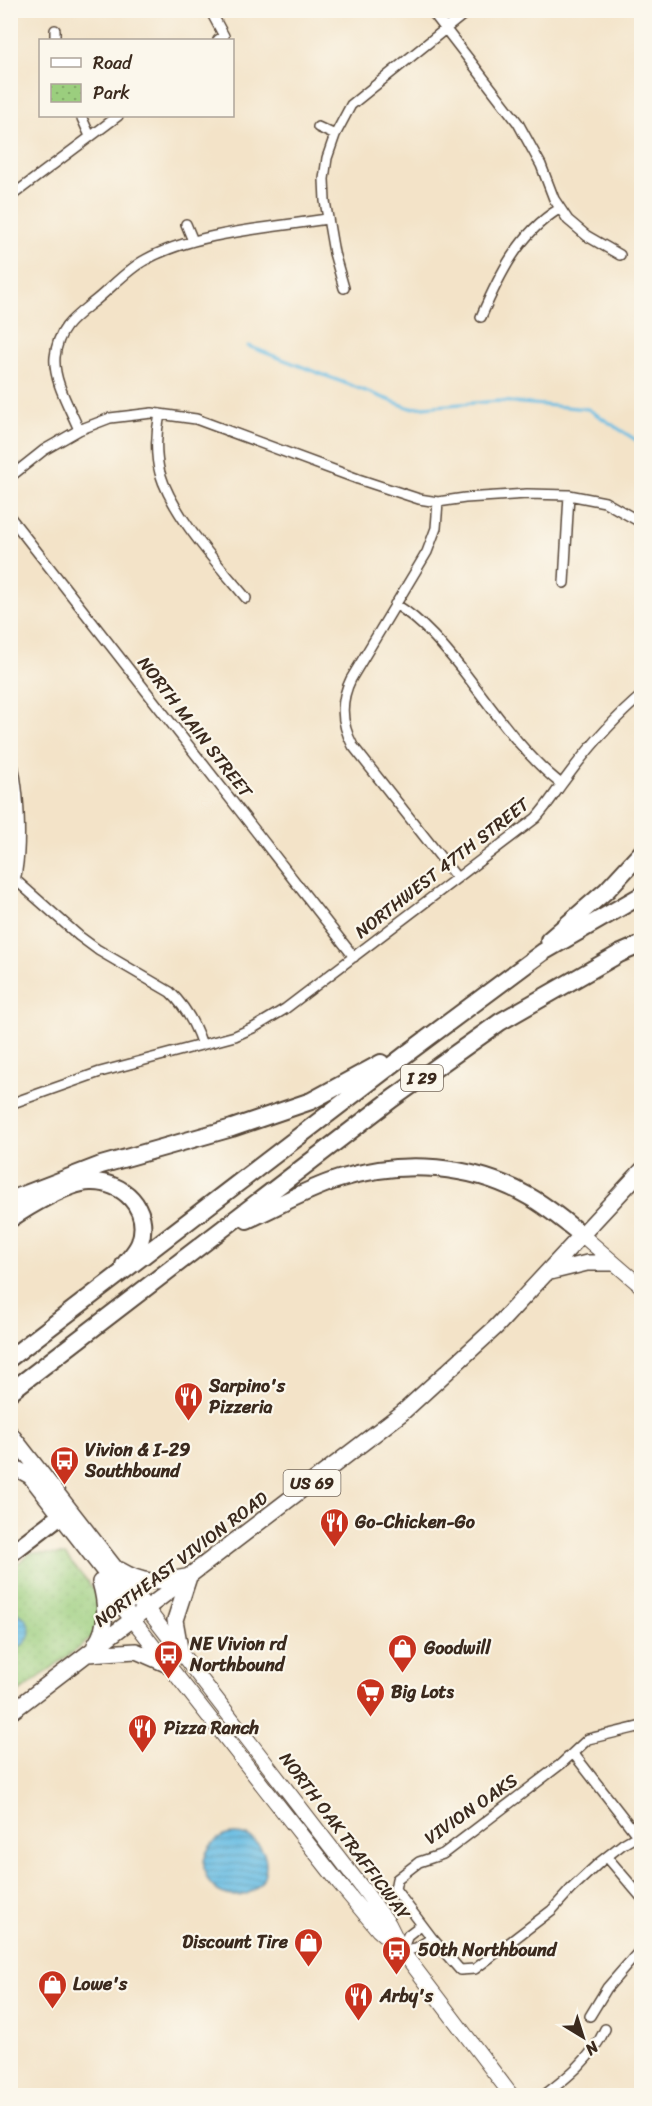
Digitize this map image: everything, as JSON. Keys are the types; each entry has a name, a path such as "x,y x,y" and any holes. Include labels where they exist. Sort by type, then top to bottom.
{"highway":[{"path":"494,988 607,890 642,852"},
{"name":"I 29","path":"10,1358 543,952 642,895"},
{"name":"I 29","path":"12,1391 392,1099 500,1022 619,954 642,944"},
{"path":"10,1200 101,1165 232,1128 300,1105 383,1062 410,1052"},
{"path":"217,1235 312,1189 339,1179 384,1169 412,1167 449,1169 494,1179 532,1197 582,1235"},
{"path":"10,1219 66,1188 88,1182 104,1183 120,1189 132,1198 139,1210 143,1226 136,1251 106,1286"},
{"path":"10,1554 53,1521"}],"main road":[{"name":"US 69","path":"582,1235 642,1170"},
{"path":"582,1235 642,1287"},
{"name":"NORTHEAST VIVION ROAD","path":"10,1713 402,1413 496,1327 582,1235"},
{"path":"546,1273 587,1263 612,1263"},
{"name":"NORTH OAK TRAFFICWAY","path":"10,1433 383,1916 402,1952 512,2096"},
{"path":"10,1466 30,1476 117,1588 147,1609"},
{"name":"NORTH OAK TRAFFICWAY","path":"10,1466 339,1883 378,1930 402,1952"},
{"path":"114,1566 142,1581 189,1577 175,1620 182,1654"},
{"path":"88,1654 103,1634 105,1600 99,1578"},
{"path":"88,1654 136,1651 168,1665"}],"street":[{"path":"210,10 221,38"},
{"path":"431,10 518,123 541,165 559,209 577,229 620,255"},
{"path":"344,288 327,219 324,179 329,151 335,135 351,105 469,10"},
{"path":"55,30 55,39"},
{"path":"81,117 90,136"},
{"path":"10,197 117,117"},
{"path":"318,127 335,135"},
{"path":"481,317 498,278 523,240 559,209"},
{"path":"79,430 57,376 58,341 64,328 143,261 192,241 327,219"},
{"path":"186,224 192,241"},
{"path":"160,414 157,443 159,470 163,482 175,506 208,552 246,598"},
{"path":"10,477 44,450 79,430 110,418 160,414 196,418 419,499 438,502 527,494 569,495 605,502 642,523"},
{"path":"564,583 569,495"},
{"path":"438,502 439,510 432,540 348,685 344,698 343,720 357,752 457,878"},
{"name":"NORTH MAIN STREET","path":"10,517 354,957"},
{"path":"395,604 413,615 444,647 523,748 561,784"},
{"name":"NORTHWEST 47TH STREET","path":"10,1104 100,1072 235,1036 267,1021 536,818 609,724 642,695"},
{"path":"10,754 17,783 19,810 11,893"},
{"path":"13,876 71,929 98,950 170,992 179,1001 196,1027 202,1045"},
{"path":"11,893 18,888 26,888"},
{"name":"VIVION OAKS","path":"421,1925 395,1889 397,1879 419,1862 443,1854 588,1739 642,1726"},
{"path":"402,1952 408,1935 421,1925 460,1970 475,1969 552,1910 571,1889 623,1844 640,1837 573,1753"},
{"path":"607,1857 642,1898"},
{"path":"402,1952 416,1948 432,1938"},
{"path":"590,2016 607,1988 642,1948"},
{"path":"543,2096 570,2076 605,2029"}],"green space":[{"path":"31,1553 65,1555 101,1598 101,1631 11,1698 11,1569"}],"water":[{"path":"15,1612 27,1621 30,1633 19,1647 11,1648 11,1613"},
{"path":"235,1834 252,1839 257,1843 261,1848 266,1865 261,1882 257,1887 252,1891 235,1896 218,1891 213,1887 209,1882 204,1865 209,1848 213,1843 218,1839"}],"waterway":[{"path":"248,346 410,408 499,401 588,409 642,444"}],"place":[{"name":"Sarpino's Pizzeria","path":"188,1422"},
{"name":"Vivion & I-29 Southbound","path":"64,1486"},
{"name":"Go-Chicken-Go","path":"334,1548"},
{"name":"Goodwill","path":"403,1674"},
{"name":"NE Vivion rd Northbound","path":"169,1680"},
{"name":"Big Lots","path":"370,1718"},
{"name":"Pizza Ranch","path":"143,1754"},
{"name":"Discount Tire","path":"309,1968"},
{"name":"50th Northbound","path":"397,1976"},
{"name":"Lowe's","path":"52,2010"},
{"name":"Arby's","path":"359,2022"}]}
